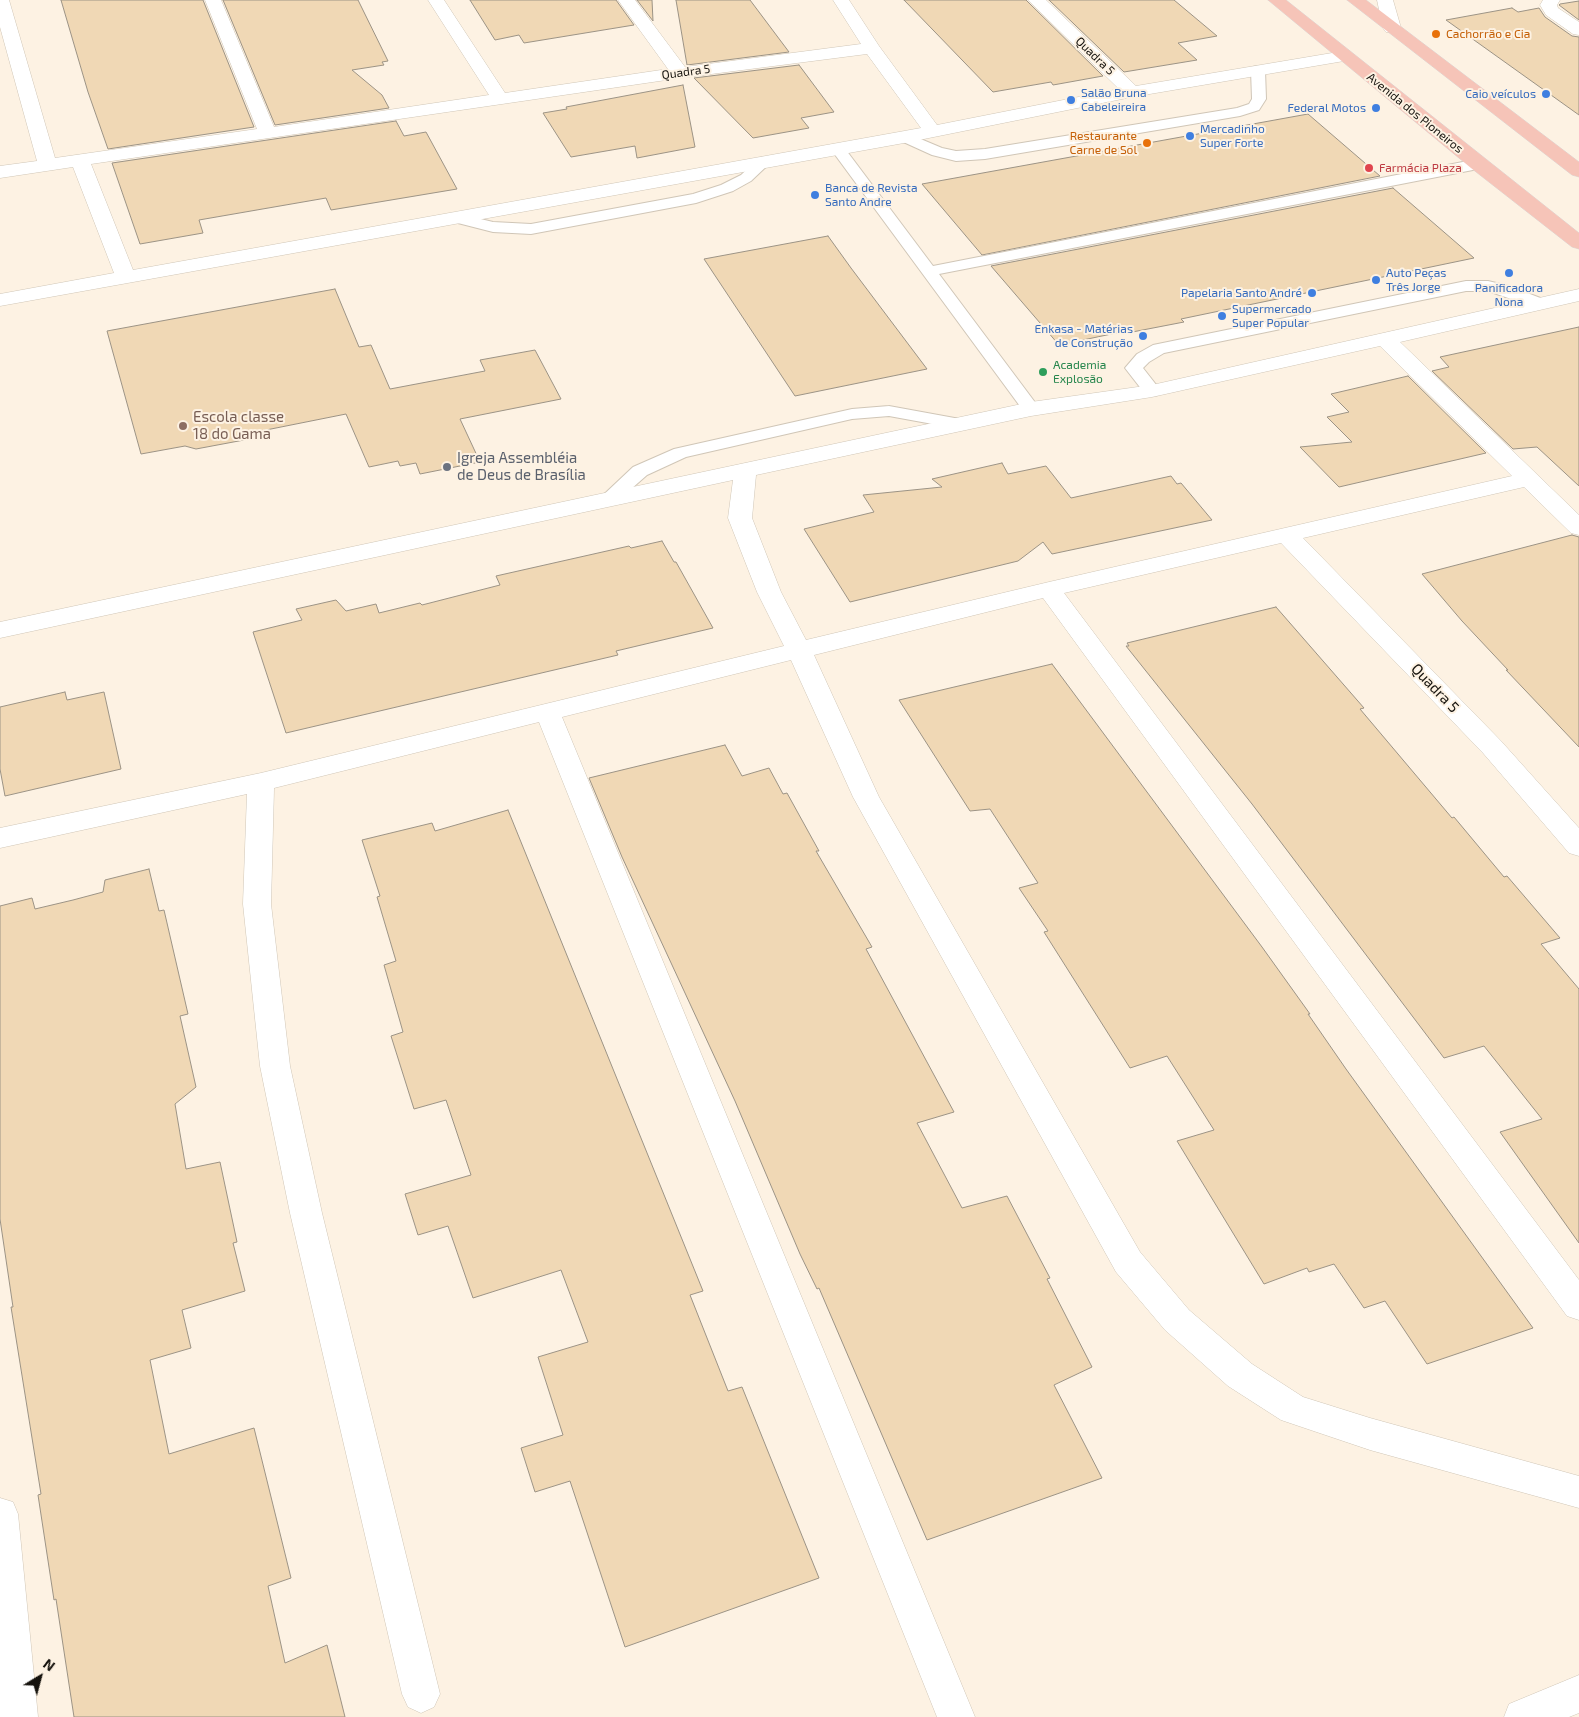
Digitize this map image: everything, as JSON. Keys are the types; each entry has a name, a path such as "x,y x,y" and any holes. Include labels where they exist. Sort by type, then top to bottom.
{"main road":[{"name":"Avenida dos Pioneiros","path":"1276,0 1478,164 1579,243"},
{"path":"1355,0 1579,171"}],"street":[{"path":"1,0 47,164"},
{"path":"213,0 267,132"},
{"path":"436,0 501,100"},
{"path":"626,0 680,73"},
{"path":"841,0 872,48 932,131"},
{"name":"Quadra 5","path":"1036,0 1132,92"},
{"path":"1385,0 1392,28"},
{"path":"1552,0 1548,6 1552,11 1579,30"},
{"name":"Quadra 5","path":"0,172 680,73 872,48"},
{"path":"0,300 904,137 1132,92 1344,56"},
{"path":"80,159 126,277"},
{"path":"0,630 1031,409 1152,391 1386,340 1537,303 1579,295"},
{"path":"1386,340 1579,528"},
{"path":"745,470 740,518 769,592 799,650 866,798 1128,1262 1177,1320 1240,1375 1293,1409 1370,1434 1579,1492"},
{"path":"0,838 261,782 1049,589 1527,479"},
{"name":"Quadra 5","path":"1287,535 1492,747 1579,846"},
{"path":"1049,589 1579,1306"},
{"path":"547,711 956,1717"},
{"path":"261,782 257,904 275,1066 306,1213 421,1694"},
{"path":"0,1514 19,1717"},
{"path":"1523,1717 1579,1694"}],"lane":[{"path":"904,137 937,152 956,156 985,154 1240,112 1254,107 1259,99 1258,70"},
{"path":"838,149 1031,409"},
{"path":"930,271 1478,164"},
{"path":"1152,391 1134,368 1142,358 1159,349 1466,286 1488,286 1537,303"},
{"path":"608,500 640,471 680,454 852,414 889,412 960,424"}],"building":[{"path":"61,0 203,0 254,127 108,149 88,92"},
{"path":"223,0 358,0 388,61 382,62 384,65 352,70 382,95 389,108 275,125"},
{"path":"470,0 616,0 634,25 524,43 519,35 495,40"},
{"path":"637,0 652,0 653,21"},
{"path":"676,0 750,0 789,52 687,65"},
{"path":"904,0 1026,0 1103,76 1053,85 1051,82 993,92"},
{"path":"1049,0 1174,0 1217,36 1178,43 1197,60 1124,72"},
{"path":"1579,1 1579,20 1559,5 1560,4"},
{"path":"1512,8 1518,12 1539,8 1545,17 1572,36 1579,37 1579,115 1446,20"},
{"path":"799,65 834,112 801,118 809,128 753,138 694,78"},
{"path":"683,85 695,147 637,158 635,146 571,157 543,113 567,109 566,107"},
{"path":"1308,114 1380,176 982,255 922,184"},
{"path":"396,121 404,136 426,132 457,189 331,210 326,198 199,220 203,233 140,244 112,163"},
{"path":"1393,188 1474,258 1181,319 1184,322 1122,334 1121,332 1059,345 991,266"},
{"path":"828,236 927,369 795,396 704,259"},
{"path":"335,289 359,347 371,345 390,389 485,371 480,360 535,350 561,399 460,419 480,462 420,474 416,463 400,466 398,461 369,467 346,414 251,433 244,440 196,449 185,446 141,454 107,331"},
{"path":"1579,327 1579,486 1537,447 1513,449 1432,371 1449,367 1440,357"},
{"path":"1408,376 1486,453 1339,487 1300,447 1352,442 1327,417 1349,412 1331,394"},
{"path":"1002,463 1008,474 1046,466 1071,498 1171,476 1177,484 1181,483 1212,520 1052,554 1043,542 1018,561 850,602 804,529 874,512 863,495 942,487 932,479"},
{"path":"1572,535 1579,537 1579,747 1506,670 1508,670 1462,621 1422,574"},
{"path":"662,541 713,628 616,651 618,655 286,733 253,632 302,620 296,609 336,600 346,611 376,604 379,613 420,603 422,605 500,585 496,576 629,546 631,548"},
{"path":"1276,607 1364,708 1360,709 1452,818 1454,817 1504,877 1507,876 1560,938 1541,944 1579,989 1579,1243 1500,1132 1542,1119 1484,1046 1444,1058 1252,804 1126,646 1129,646 1127,643"},
{"path":"1052,664 1262,947 1310,1014 1308,1014 1346,1069 1533,1328 1427,1364 1385,1301 1364,1308 1334,1264 1309,1272 1307,1268 1264,1284 1177,1141 1214,1130 1167,1056 1130,1068 1044,932 1048,931 1019,888 1038,883 990,809 970,811 899,700"},
{"path":"65,692 67,700 104,692 121,769 5,796 0,769 0,707"},
{"path":"725,745 742,776 769,768 783,794 787,793 819,851 816,851 872,947 866,949 954,1112 917,1123 962,1208 1007,1196 1050,1278 1047,1279 1092,1367 1054,1385 1102,1478 927,1540 819,1288 817,1289 800,1254 735,1101 622,857 589,778"},
{"path":"508,810 703,1291 690,1295 728,1391 742,1387 819,1578 625,1647 570,1481 535,1492 521,1448 563,1435 538,1357 588,1342 561,1270 473,1298 448,1226 418,1235 405,1194 471,1175 446,1100 414,1109 391,1036 403,1032 384,965 396,961 377,897 380,896 362,840 432,823 435,831"},
{"path":"149,869 159,911 164,910 188,1014 180,1016 196,1087 175,1104 186,1169 220,1162 237,1242 233,1243 245,1291 182,1310 191,1348 150,1360 169,1454 254,1428 291,1578 268,1586 285,1663 327,1645 345,1717 74,1717 38,1495 41,1494 11,1307 13,1307 0,1219 0,906 32,898 35,909 73,900 103,892 105,880"}],"place":[{"name":"Cachorrão e Cia","path":"1436,34"},
{"name":"Caio veículos","path":"1546,94"},
{"name":"Salão Bruna Cabeleireira","path":"1071,100"},
{"name":"Federal Motos","path":"1376,108"},
{"name":"Mercadinho Super Forte","path":"1190,136"},
{"name":"Restaurante Carne de Sol","path":"1147,143"},
{"name":"Farmácia Plaza","path":"1369,168"},
{"name":"Banca de Revista Santo Andre","path":"815,195"},
{"name":"Panificadora Nona","path":"1509,273"},
{"name":"Auto Peças Três Jorge","path":"1376,280"},
{"name":"Papelaria Santo André","path":"1312,293"},
{"name":"Supermercado Super Popular","path":"1222,316"},
{"name":"Enkasa - Matérias de Construção","path":"1143,336"},
{"name":"Academia Explosão","path":"1043,372"},
{"name":"Escola classe 18 do Gama","path":"183,426"},
{"name":"Igreja Assembléia de Deus de Brasília","path":"447,467"}]}
